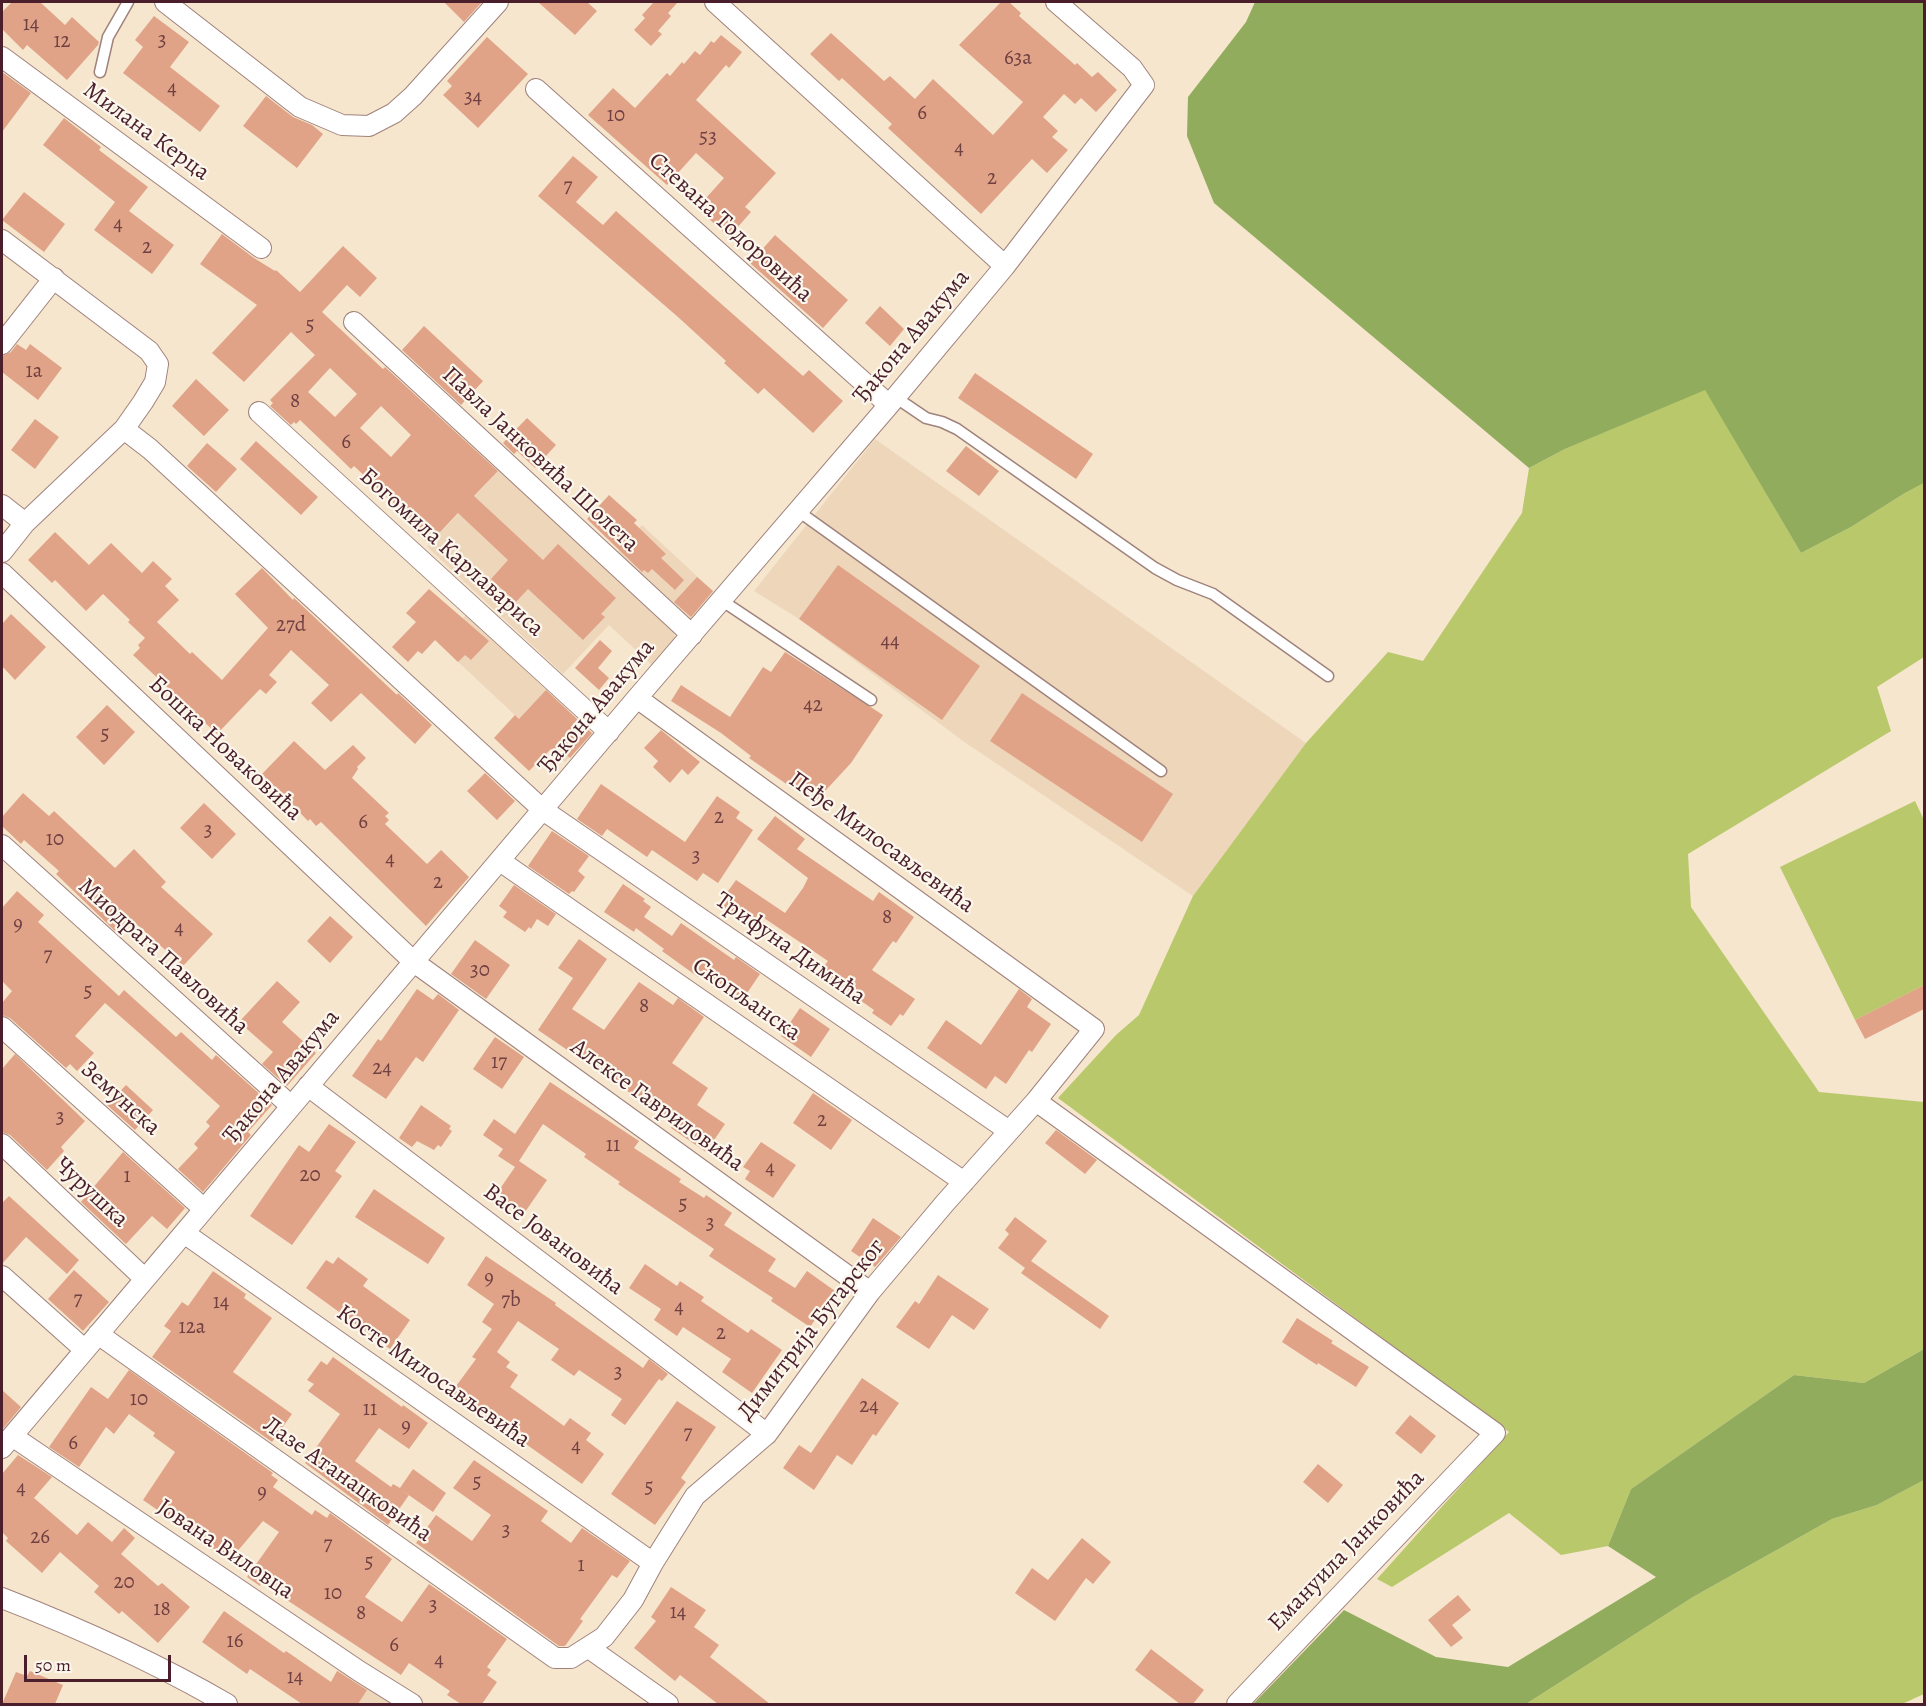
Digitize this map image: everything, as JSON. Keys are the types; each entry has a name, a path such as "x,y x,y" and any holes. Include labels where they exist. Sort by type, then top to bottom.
{"street":[{"path":"165,2 300,107 342,125 369,126 394,113 424,85 498,2"},
{"path":"715,2 1005,266"},
{"name":"Ђакона Авакума","path":"7,1442 637,698 892,401 1005,266 1144,85 1132,68 1056,2"},
{"name":"Милана Керца","path":"2,57 261,248"},
{"name":"Стевана Тодоровића","path":"536,89 892,401"},
{"path":"2,240 149,351 159,364 155,382 124,429 25,524 2,552"},
{"path":"2,344 54,278"},
{"name":"Павла Јанковића Шолета","path":"354,322 692,635"},
{"name":"Богомила Карлавариса","path":"259,412 609,732"},
{"name":"Трифуна Димића","path":"124,429 150,449 543,810 1009,1131"},
{"path":"2,505 25,524"},
{"name":"Бошка Новаковића","path":"2,573 414,962"},
{"name":"Пеђе Милосављевића","path":"637,698 1094,1029"},
{"name":"Миодрага Павловића","path":"2,845 291,1106"},
{"name":"Скопљанска","path":"500,861 964,1182"},
{"name":"Алексе Гавриловића","path":"414,962 870,1292"},
{"name":"Земунска","path":"2,1027 204,1209"},
{"name":"Димитрија Бугарског","path":"571,1658 604,1637 633,1600 695,1496 767,1434 870,1292 1036,1101 1094,1029"},
{"name":"Васе Јовановића","path":"308,1086 767,1434"},
{"name":"Емануила Јанковића","path":"1036,1101 1495,1433 1237,1704"},
{"name":"Чурушка","path":"2,1144 145,1279"},
{"name":"Косте Милосављевића","path":"184,1233 653,1563"},
{"path":"2,1276 85,1350"},
{"name":"Лазе Атанацковића","path":"98,1334 543,1650 555,1658 571,1658"},
{"name":"Јована Виловца","path":"7,1442 412,1704"},
{"path":"2,1598 81,1629 194,1684 227,1704"},
{"path":"589,1648 668,1704"}],"lane":[{"path":"100,72 108,37 128,2"},
{"path":"892,401 926,418 957,429 1155,568 1177,580 1213,594 1328,676"},
{"path":"798,511 1161,771"},
{"path":"722,600 871,700"}],"shaded area":[{"path":"875,439 1306,743 1193,896 963,741 799,619 754,591"},
{"path":"500,469 674,630 673,643 653,666 609,625 563,674 427,547"},
{"path":"642,525 715,593 689,621 616,553"},
{"path":"466,615 593,734 565,762 439,644"},
{"path":"338,1670 397,1704 318,1704"}],"green space":[{"path":"1255,2 1924,2 1924,483 1851,527 1801,553 1705,390 1565,449 1529,468 1214,203 1187,136 1188,97 1246,22"},
{"path":"1705,389 1801,553 1851,527 1924,483 1924,657 1877,687 1891,731 1688,854 1691,907 1819,1092 1924,1102 1924,1349 1864,1383 1794,1375 1631,1489 1608,1546 1561,1555 1509,1513 1392,1587 1377,1579 1509,1432 1058,1098 1116,1035 1139,1015 1193,896 1306,743 1388,652 1423,661 1522,513 1529,468 1565,449"},
{"path":"1915,801 1924,820 1924,985 1855,1020 1780,867"},
{"path":"1924,1349 1924,1480 1877,1505 1832,1519 1693,1597 1526,1704 1253,1704 1344,1610 1436,1657 1508,1667 1656,1577 1608,1546 1631,1489 1794,1375 1864,1383"},
{"path":"1924,1480 1924,1694 1902,1704 1526,1704 1693,1597 1832,1519 1877,1505"}],"building":[{"path":"12,2 40,2 65,25 72,17 99,42 98,45 67,80 27,45 23,50 2,29 2,12"},
{"path":"444,2 482,2 464,22"},
{"path":"538,2 587,2 597,11 575,35"},
{"path":"654,2 678,2 668,13 671,16 658,31 662,34 651,46 634,30 645,18 642,15"},
{"path":"1001,2 1009,2 1021,13 1019,16 1075,65 1077,63 1092,77 1098,72 1117,90 1096,112 1081,98 1075,104 1064,94 1043,117 1058,131 1052,137 1068,150 1047,173 1032,159 981,214 888,128 892,124 842,78 839,81 810,54 831,33 884,81 890,76 915,99 933,79 993,135 1023,102 959,45"},
{"path":"154,16 189,42 170,67 220,106 200,132 123,73 143,47 135,40"},
{"path":"721,35 742,52 729,68 726,65 696,100 776,173 745,207 751,212 729,237 697,208 724,178 696,153 667,185 588,115 613,88 635,108 667,73 670,76 695,51 700,55 711,41 714,43"},
{"path":"487,37 528,74 478,128 443,95 452,86 447,81"},
{"path":"2,72 31,93 2,132"},
{"path":"266,96 293,117 312,125 323,134 297,168 243,126"},
{"path":"64,118 101,147 99,150 148,187 129,211 174,245 152,274 94,230 115,202 43,145"},
{"path":"573,156 598,177 576,202 603,225 616,211 803,376 809,370 843,401 813,433 764,388 758,394 678,317 538,196"},
{"path":"24,192 65,224 44,252 2,220"},
{"path":"222,234 254,258 276,270 300,292 343,246 377,278 360,297 347,285 322,312 498,471 474,496 543,560 558,544 616,598 601,614 605,617 583,640 528,589 516,602 491,579 508,560 458,513 429,544 399,516 403,512 354,466 351,469 300,420 291,425 270,406 273,403 270,400 315,355 291,332 244,382 212,353 257,305 200,264","holes":["330,368 357,394 335,417 308,392","381,406 411,435 391,457 360,428"]},
{"path":"775,235 848,300 823,328 750,263"},
{"path":"880,306 904,329 890,346 865,323"},
{"path":"424,326 483,381 461,405 402,350"},
{"path":"17,344 26,350 30,344 62,368 38,400 2,372 2,356 11,352"},
{"path":"975,373 1093,454 1076,479 958,398"},
{"path":"196,379 229,410 204,436 172,406"},
{"path":"527,418 556,445 535,468 517,451 514,454 503,443"},
{"path":"35,419 59,437 35,469 11,450"},
{"path":"256,441 318,497 301,515 240,459"},
{"path":"207,443 237,469 216,492 187,466"},
{"path":"966,446 999,471 979,496 946,471"},
{"path":"609,495 637,520 634,523 666,554 661,558 684,580 675,590 652,569 648,573 644,570 642,572 587,519"},
{"path":"55,532 89,565 111,543 142,573 153,561 172,579 165,586 179,600 157,622 190,654 192,652 222,680 268,628 235,594 262,568 293,600 294,598 432,725 415,744 361,693 331,722 311,703 329,685 291,650 269,675 277,682 266,694 260,689 217,734 133,655 145,638 103,594 86,611 55,580 52,583 28,560"},
{"path":"838,565 980,666 942,720 799,619"},
{"path":"697,577 713,591 691,617 674,602"},
{"path":"429,589 489,641 471,660 465,655 458,662 435,640 422,654 418,651 408,662 392,647 416,622 406,613"},
{"path":"11,614 46,647 15,680 2,666 2,624"},
{"path":"600,640 612,651 598,668 609,678 599,690 575,668"},
{"path":"785,652 883,715 851,763 814,803 797,787 795,790 749,758 751,756 721,733 671,701 681,685 730,717 763,667 771,672"},
{"path":"546,690 592,733 570,758 559,748 555,752 551,749 529,771 494,738 515,715 519,719"},
{"path":"1022,693 1173,794 1142,842 990,741"},
{"path":"107,705 135,732 104,765 76,737"},
{"path":"661,730 700,762 688,775 682,769 670,783 653,767 658,761 644,748"},
{"path":"294,741 325,770 353,745 366,758 357,767 352,778 389,813 385,816 389,820 385,824 427,864 441,850 469,877 426,926 321,822 316,826 310,819 308,821 262,774"},
{"path":"485,773 515,801 497,820 467,791"},
{"path":"601,784 685,842 717,796 740,812 736,818 753,830 718,883 703,873 697,881 652,850 647,857 607,829 602,836 577,819"},
{"path":"23,793 49,816 54,811 115,868 134,849 166,882 161,887 213,934 183,966 132,920 121,932 117,929 115,931 56,874 59,871 24,840 21,844 2,826 2,817"},
{"path":"204,803 236,834 212,859 180,828"},
{"path":"775,816 805,839 797,849 873,901 879,892 914,917 896,943 893,941 872,970 915,999 903,1016 900,1014 891,1026 872,1013 874,1010 820,972 828,961 758,914 750,927 718,905 736,880 785,913 803,888 808,878 757,839"},
{"path":"552,831 589,856 578,871 585,877 574,892 569,894 528,866"},
{"path":"623,884 645,899 643,901 651,907 644,917 672,936 681,923 734,960 736,957 760,974 743,999 702,971 698,977 662,951 664,949 636,928 634,932 604,912"},
{"path":"514,885 556,914 548,926 537,919 531,929 529,927 525,932 503,917 507,912 499,906"},
{"path":"17,891 44,915 38,922 119,996 124,990 176,1037 181,1032 212,1060 216,1055 272,1105 248,1132 251,1135 203,1192 178,1169 198,1148 194,1144 210,1126 206,1122 220,1106 146,1039 105,1003 75,1036 94,1053 77,1071 70,1064 66,1068 10,1018 2,1015 2,1003 12,991 2,981 2,908"},
{"path":"330,916 353,937 330,963 307,941"},
{"path":"579,939 607,959 572,1009 604,1030 639,982 673,1005 678,998 704,1017 672,1063 708,1088 697,1105 725,1124 706,1152 671,1128 674,1123 538,1030 573,978 558,968"},
{"path":"475,940 510,965 486,999 451,974"},
{"path":"277,981 300,1002 282,1022 316,1053 287,1086 262,1064 273,1052 239,1022"},
{"path":"1924,985 1924,1009 1865,1039 1855,1020"},
{"path":"417,989 433,1000 438,994 459,1010 423,1062 416,1057 386,1099 352,1076 378,1039 381,1041"},
{"path":"1019,989 1032,999 1027,1007 1051,1024 1032,1052 1029,1050 1006,1084 995,1076 986,1089 927,1048 946,1020 981,1045"},
{"path":"800,1008 830,1029 811,1057 781,1036"},
{"path":"495,1037 524,1057 502,1089 473,1069"},
{"path":"15,1054 85,1121 61,1147 64,1151 47,1170 10,1135 2,1132 2,1069"},
{"path":"550,1082 639,1141 634,1148 681,1179 679,1182 704,1198 706,1195 732,1213 724,1225 776,1259 768,1271 795,1288 807,1271 835,1291 810,1327 771,1301 773,1298 709,1256 714,1249 618,1184 620,1182 584,1157 586,1154 543,1124 519,1161 547,1180 523,1215 495,1196 515,1167 498,1156 503,1149 483,1135 494,1119 515,1134"},
{"path":"126,1085 153,1110 135,1130 107,1105"},
{"path":"813,1093 852,1120 831,1150 793,1123"},
{"path":"421,1105 451,1126 449,1129 452,1131 441,1147 438,1145 434,1150 417,1141 412,1147 399,1138"},
{"path":"329,1124 356,1142 335,1171 342,1176 292,1245 250,1216 299,1145 309,1152"},
{"path":"1056,1130 1097,1160 1085,1174 1045,1143"},
{"path":"761,1142 796,1165 773,1198 745,1179 750,1171 743,1167"},
{"path":"123,1152 185,1208 167,1229 152,1216 126,1244 81,1202"},
{"path":"374,1189 445,1238 428,1264 355,1217"},
{"path":"9,1196 79,1260 67,1274 26,1237 2,1264 2,1203"},
{"path":"1015,1217 1047,1241 1031,1261 1109,1316 1100,1329 1021,1273 1025,1268 998,1248 1009,1234 1005,1230"},
{"path":"873,1218 901,1237 875,1267 851,1251"},
{"path":"486,1256 556,1303 555,1305 643,1368 649,1359 668,1374 662,1381 659,1379 625,1425 611,1415 622,1399 579,1370 574,1376 551,1360 559,1349 518,1321 497,1352 510,1362 506,1367 518,1375 510,1387 564,1426 570,1418 591,1433 586,1440 604,1454 582,1484 451,1393 476,1359 472,1357 492,1329 482,1322 494,1304 467,1285"},
{"path":"338,1257 368,1279 363,1286 410,1320 390,1349 306,1288 326,1260 333,1264"},
{"path":"645,1264 677,1286 680,1281 704,1297 701,1301 748,1333 751,1329 782,1350 752,1393 722,1372 731,1359 683,1327 677,1336 654,1320 661,1309 629,1288"},
{"path":"74,1270 109,1302 83,1331 48,1299"},
{"path":"213,1271 246,1294 244,1298 272,1318 233,1372 292,1414 272,1442 152,1357 171,1331 164,1326 182,1302 188,1306"},
{"path":"938,1275 989,1309 974,1330 952,1315 929,1349 896,1327 915,1301 919,1304"},
{"path":"1297,1318 1369,1367 1356,1387 1282,1342"},
{"path":"333,1357 428,1423 409,1449 379,1428 355,1461 391,1487 393,1484 400,1488 413,1469 446,1493 433,1512 409,1495 388,1525 305,1463 340,1414 308,1391 314,1384 307,1380 321,1361 327,1365"},
{"path":"129,1370 273,1473 271,1475 278,1480 273,1487 312,1515 315,1510 327,1518 330,1513 392,1559 365,1597 402,1622 429,1584 507,1639 487,1667 491,1670 487,1675 497,1682 482,1704 461,1704 447,1695 450,1691 409,1663 401,1675 261,1583 260,1586 247,1577 279,1532 263,1521 230,1560 143,1500 175,1452 153,1436 155,1433 129,1414 114,1434 106,1427 79,1467 49,1447 91,1387 108,1399"},
{"path":"862,1378 899,1403 876,1436 873,1434 852,1465 837,1455 814,1490 783,1468 799,1445 811,1453"},
{"path":"2,1390 21,1407 2,1430"},
{"path":"677,1401 716,1427 681,1478 686,1482 655,1525 611,1494"},
{"path":"1410,1415 1436,1436 1421,1454 1395,1433"},
{"path":"18,1455 52,1477 34,1498 77,1535 88,1522 112,1542 124,1528 135,1538 121,1554 158,1586 162,1583 190,1607 158,1643 122,1611 119,1614 94,1592 99,1586 60,1552 42,1573 6,1541 8,1538 2,1532 2,1474"},
{"path":"474,1460 548,1511 541,1521 571,1543 582,1528 630,1561 617,1578 612,1575 580,1619 583,1621 565,1646 559,1646 416,1543 436,1515 472,1541 491,1515 453,1488"},
{"path":"1318,1464 1343,1485 1328,1503 1303,1482"},
{"path":"1082,1538 1111,1562 1093,1584 1086,1578 1055,1621 1015,1593 1032,1568 1048,1580"},
{"path":"671,1587 706,1610 694,1627 719,1645 710,1657 770,1704 718,1704 680,1675 675,1681 634,1648 656,1621 651,1617"},
{"path":"1458,1595 1471,1610 1452,1625 1463,1638 1451,1647 1428,1620"},
{"path":"224,1611 284,1653 286,1651 331,1682 337,1671 367,1690 358,1704 302,1704 250,1669 247,1674 202,1642"},
{"path":"1151,1649 1204,1690 1193,1704 1180,1704 1135,1670"},
{"path":"30,1671 63,1685 55,1704 2,1704 16,1672 27,1676"}]}
